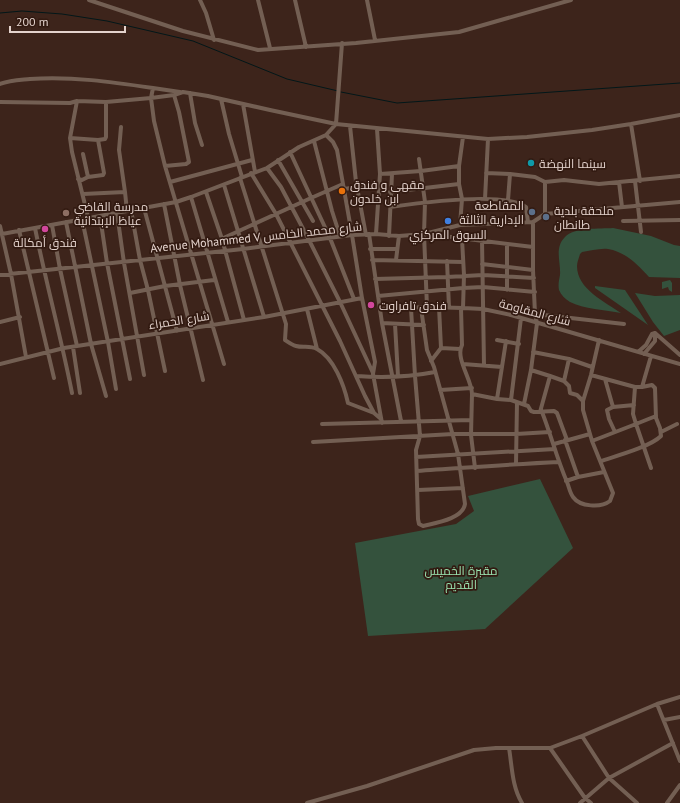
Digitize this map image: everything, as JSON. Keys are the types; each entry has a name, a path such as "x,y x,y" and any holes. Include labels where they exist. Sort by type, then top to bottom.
{"street":[{"path":"89,0 183,31 258,50 270,48 306,47 459,32 570,0"},
{"path":"200,0 206,13 214,40"},
{"path":"258,0 270,48"},
{"path":"295,0 306,47"},
{"path":"367,0 375,40"},
{"path":"2,234 176,202 268,168 304,144 326,135 336,124 342,43"},
{"path":"0,84 8,81 46,77 91,80 208,96 336,124 488,139 527,137 631,124 680,115"},
{"path":"153,88 151,98 154,121 165,166 200,282 211,325 224,364"},
{"path":"0,102 106,102 174,95 182,92"},
{"path":"190,93 195,123 202,145"},
{"path":"165,166 186,164 189,162 174,95"},
{"path":"221,99 254,224 286,324 285,340 296,347 308,346 317,348 328,356 345,391 348,403 374,413"},
{"path":"77,101 70,138 78,179 88,217"},
{"path":"70,138 98,140 106,138 106,102"},
{"path":"242,104 253,173 276,214 322,305 357,376 365,396 374,413 382,421"},
{"path":"631,124 638,181 641,232"},
{"path":"350,126 357,187 370,249 382,323 398,399 401,421"},
{"path":"121,127 119,150 129,211 165,371"},
{"path":"376,234 380,174 377,129"},
{"path":"326,135 333,142 337,150 362,298 375,362 374,375 382,421"},
{"path":"460,225 462,199 459,184 459,166 463,137"},
{"path":"485,199 488,139"},
{"path":"78,179 82,180 88,177 103,175 104,173 98,140"},
{"path":"314,141 340,236"},
{"path":"290,152 330,238 354,299"},
{"path":"83,154 88,177"},
{"path":"419,159 425,202 424,234 427,307"},
{"path":"170,182 252,160"},
{"path":"278,160 313,221"},
{"path":"380,174 392,174 459,166"},
{"path":"268,168 281,187 309,240 374,375"},
{"path":"486,172 535,177 545,182 564,180 599,184 680,176"},
{"path":"389,236 392,174"},
{"path":"508,200 510,174"},
{"path":"545,182 545,214"},
{"path":"619,182 622,207"},
{"path":"206,246 327,191 343,186 357,187 379,184"},
{"path":"390,192 459,184"},
{"path":"224,185 264,317"},
{"path":"83,194 126,192"},
{"path":"206,192 222,239 224,251 244,320"},
{"path":"191,197 206,246 214,280 228,322"},
{"path":"390,207 462,199 508,200 526,207 528,222"},
{"path":"524,404 537,323 534,278 533,222 545,214 680,202"},
{"path":"164,204 180,285 204,380"},
{"path":"144,208 177,331"},
{"path":"117,213 124,263 144,375"},
{"path":"100,216 107,263 130,379"},
{"path":"82,219 108,342 116,389"},
{"path":"623,221 680,220"},
{"path":"66,222 91,344 106,396"},
{"name":"Avenue Mohammed V شارع محمد الخامس","path":"0,275 29,273 107,263 124,263 340,236 376,234 399,236 424,234 460,225 533,222"},
{"path":"52,224 75,346 80,394"},
{"path":"0,226 20,318 26,357"},
{"path":"35,228 43,271 64,348 72,393"},
{"path":"19,230 54,378"},
{"path":"424,234 533,247"},
{"path":"396,260 399,236"},
{"path":"462,239 464,275 462,345 460,349 463,364 472,388 471,435 475,468"},
{"path":"482,240 484,365"},
{"path":"507,244 507,290"},
{"path":"370,249 397,249"},
{"path":"372,260 463,262"},
{"path":"447,261 449,308"},
{"path":"482,264 534,270"},
{"path":"375,279 426,278 464,275 534,278"},
{"path":"130,293 165,286 214,280"},
{"path":"378,296 483,287 535,292"},
{"name":"شارع الحمراء","path":"0,364 64,348 264,317 362,298"},
{"name":"شارع المقاومة","path":"380,309 427,307 483,309 521,318 680,364"},
{"path":"431,362 441,348 439,307"},
{"path":"411,308 420,436 417,445 416,457 418,522 423,526 458,515 462,511 465,504 464,488 458,454 434,367 427,350 421,308"},
{"path":"307,309 317,348"},
{"path":"536,314 624,324"},
{"path":"0,322 20,318"},
{"path":"511,400 521,318"},
{"path":"382,323 424,324"},
{"path":"395,324 398,376"},
{"path":"638,352 649,340 652,334 655,333"},
{"path":"644,354 655,341 655,333"},
{"path":"655,333 680,355"},
{"path":"497,340 518,344"},
{"path":"550,376 541,412 550,432 559,462 572,496 578,502 586,504 605,504 612,499 613,494 592,441 583,410 583,401 599,340"},
{"path":"497,399 506,341"},
{"path":"441,348 460,349"},
{"path":"533,352 569,359 592,367"},
{"path":"642,387 651,356"},
{"path":"564,380 569,359"},
{"path":"463,364 502,367"},
{"path":"530,370 564,380 569,386 570,393 577,395 583,401"},
{"path":"357,376 415,376 435,372"},
{"path":"590,376 635,387 652,386 655,388 656,416 661,432 659,438 643,446 601,461"},
{"path":"605,379 613,407"},
{"path":"635,387 633,414 652,468"},
{"path":"440,390 472,388"},
{"path":"472,394 511,400 524,404 531,410 541,412 551,411 556,413 578,477"},
{"path":"516,464 517,402"},
{"path":"615,432 607,412 609,408 634,405"},
{"path":"592,441 656,416"},
{"path":"322,424 382,421 471,420"},
{"path":"661,432 677,424"},
{"path":"313,442 453,434 471,435 550,432"},
{"path":"554,444 590,434"},
{"path":"416,457 555,449"},
{"path":"417,471 559,462"},
{"path":"566,481 604,472"},
{"path":"418,490 464,488"},
{"path":"308,803 367,786 467,752 483,749 550,748 657,704 680,697"},
{"path":"657,704 680,760"},
{"path":"664,720 680,717"},
{"path":"582,736 609,778 637,803"},
{"path":"580,803 609,778 673,743"},
{"path":"509,748 515,786 518,797 522,803"},
{"path":"550,748 585,798 591,803"},
{"path":"667,803 680,785"},
{"path":"676,790 680,794"}],"green space":[{"path":"613,228 651,236 680,246 680,278 649,277 626,256 608,249 582,252 580,254 577,266 578,274 582,282 593,294 621,313 588,308 570,302 562,295 559,288 559,250 562,241 569,234 581,230"},
{"path":"670,280 672,283 672,292 668,287 662,289 662,282"},
{"path":"595,286 625,290 648,325 595,288"},
{"path":"635,293 655,296 680,295 680,330 664,336 653,322"},
{"name":"مقبرة الخميس القديم","path":"540,479 573,548 485,629 368,636 355,543 456,524 474,511 468,496"}],"waterway":[{"path":"0,13 22,11 62,14 107,21 193,41 287,79 338,91"},
{"path":"341,92 397,103 680,83"}],"place":[{"name":"سينما النهضة","path":"531,163"},
{"name":"مقهى و فندق ابن خلدون","path":"342,191"},
{"name":"المقاطعة الإدارية الثالثة","path":"532,212"},
{"name":"مدرسة القاضي عياظ الإبتدائية","path":"66,213"},
{"name":"ملحقة بلدية طانطان","path":"546,217"},
{"name":"السوق المركزي","path":"448,221"},
{"name":"فندق أمكالة","path":"45,229"},
{"name":"فندق تافراوت","path":"371,305"}]}
